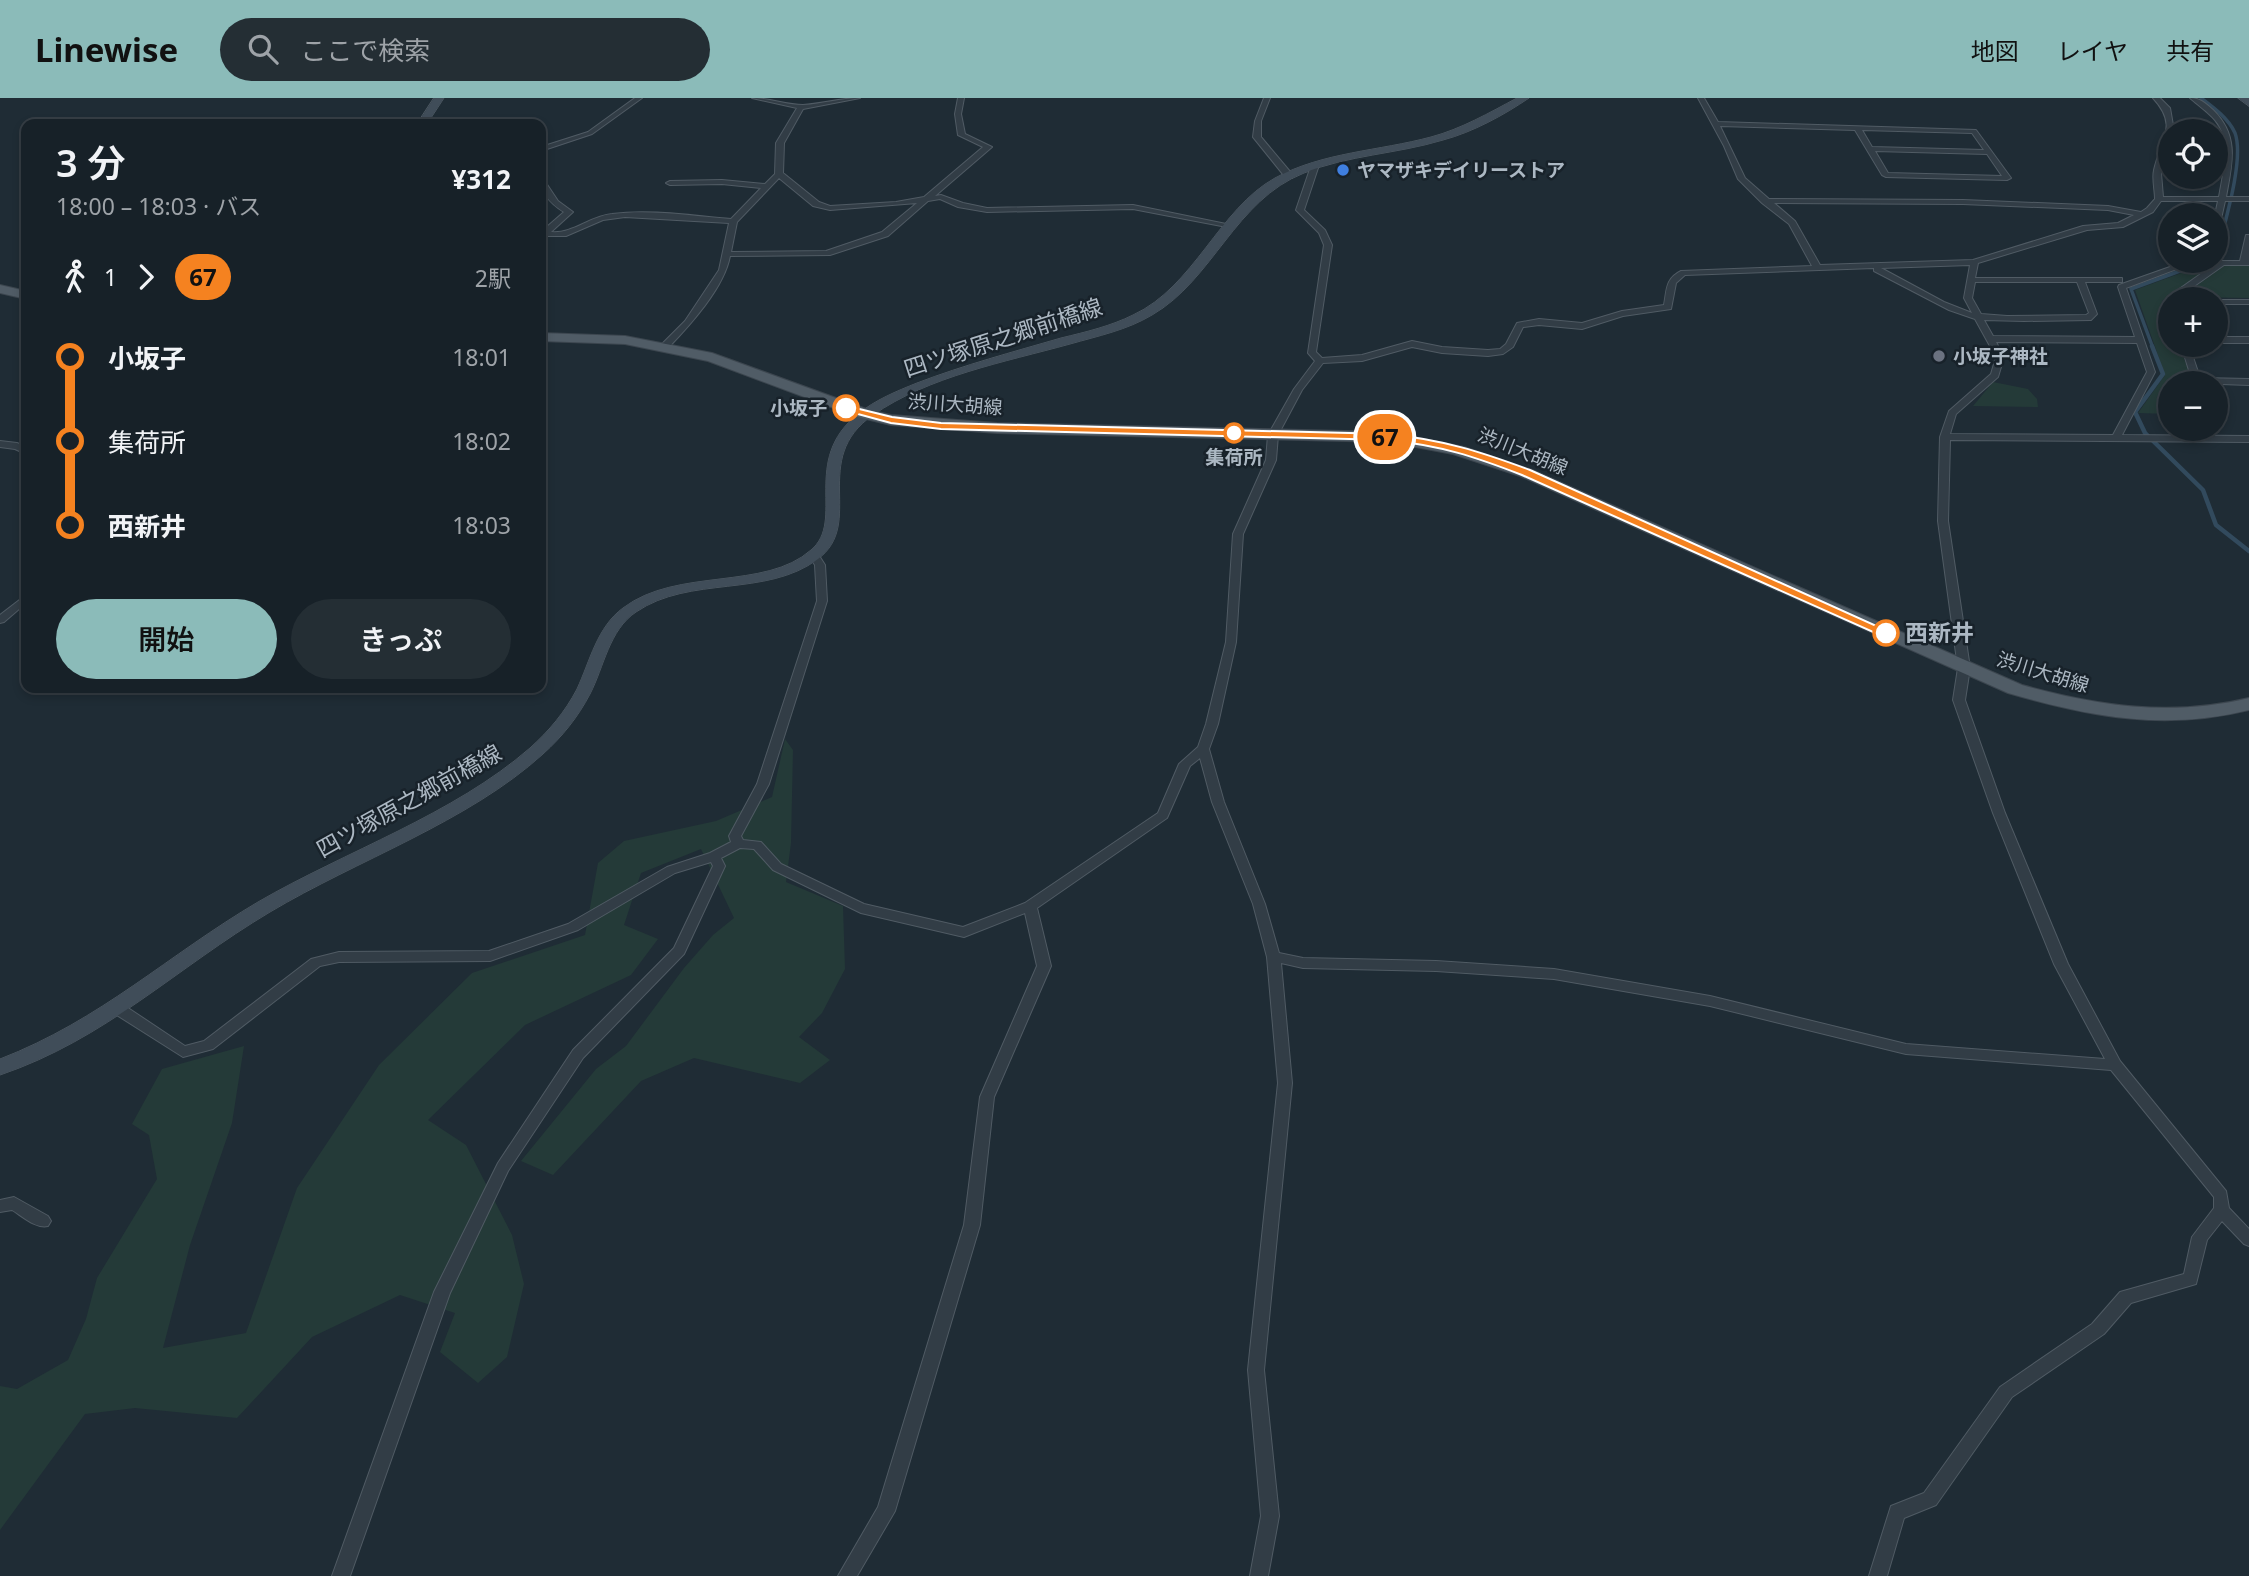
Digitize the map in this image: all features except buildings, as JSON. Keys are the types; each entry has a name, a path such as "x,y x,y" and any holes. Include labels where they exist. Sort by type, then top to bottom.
{"main road":[{"path":"425,119 439,98"},
{"name":"四ツ塚原之郷前橋線","path":"0,1067 57,1044 117,1007 223,932 261,909 442,814 513,770 554,735 573,711 606,639 627,610 648,597 675,588 770,573 814,556 828,543 833,525 830,492 838,440 846,428 864,414 914,389 1142,316 1164,304 1259,194 1289,176 1449,135 1524,98"},
{"path":"2243,98 2249,103"},
{"path":"0,289 21,294"},
{"name":"渋川大胡線","path":"546,337 594,338 665,346 712,356 864,414 941,426 1389,437 1438,443 1471,451 1526,473 2015,689 2052,700 2130,714 2202,714 2249,704"}],"street":[{"path":"546,147 590,133 639,98"},
{"path":"755,98 802,107 858,98"},
{"path":"726,254 827,253 885,234 988,147 962,135 958,114 961,98"},
{"path":"1267,98 1258,121 1257,137 1289,176"},
{"path":"1701,98 1728,146 1742,179 1792,223 1817,268"},
{"path":"2156,98 2167,108 2168,119"},
{"path":"2193,98 2222,124 2229,136 2222,203"},
{"path":"665,346 688,323 723,270 733,221 779,174 780,143 802,107"},
{"path":"1714,124 1973,131 2007,178 1886,175 1857,128"},
{"path":"1870,149 1988,152"},
{"path":"1314,168 1300,210 1322,232 1328,244 1312,353 1320,361"},
{"path":"779,174 816,204 830,208 896,204 941,197 972,208 1000,211 1133,207 1232,226"},
{"path":"670,183 722,182 767,186"},
{"path":"117,1007 183,1052 215,1040 316,962 339,957 490,956 573,927 671,870 714,856 738,844 757,845 777,867 861,908 964,932 1030,906 1163,815 1185,764 1203,749 1212,724 1231,642 1238,534 1271,460 1273,435 1298,389 1320,361 1362,358 1412,344 1454,351 1503,351 1510,345 1520,326 1529,322 1582,326 1622,314 1668,307 1670,283 1674,276 1684,272 1873,268 1974,262 2086,228 2120,225 2150,210 2159,199 2158,189"},
{"path":"546,190 555,203 569,212 546,232"},
{"path":"2159,199 2249,199"},
{"path":"1765,201 1963,202 2108,208 2141,214"},
{"path":"546,234 568,236 592,222 612,215 733,221"},
{"path":"2190,287 2222,263 2246,263 2249,237"},
{"path":"1974,262 1968,298 2000,358 1995,375 1952,414 1945,437 1943,521 1964,668 1959,700 1999,813 2061,964 2115,1065 2221,1195 2222,1210 2249,1239"},
{"path":"1873,268 1895,275 1911,289 1933,300 1977,317 2088,318 2093,314 2080,280"},
{"path":"2116,438 2151,372 2122,288 2162,273"},
{"path":"1970,280 2119,280"},
{"path":"2228,302 2249,302"},
{"path":"1992,340 2141,340"},
{"path":"2228,340 2249,340"},
{"path":"2228,382 2249,382"},
{"path":"1945,437 2116,438 2158,435"},
{"path":"2228,438 2249,439"},
{"path":"0,444 21,448"},
{"path":"738,844 735,836 763,784 822,601 820,565 814,556"},
{"path":"0,620 21,602"},
{"path":"1203,749 1218,802 1259,904 1274,957 1285,1083 1256,1370 1270,1516 1259,1576"},
{"path":"341,1576 442,1292 503,1167 578,1054 679,951 719,866 714,856"},
{"path":"847,1576 886,1511 972,1225 987,1097 1044,966 1030,906"},
{"path":"1274,957 1303,963 1436,966 1554,974 1710,1001 1906,1049 2115,1065"},
{"path":"0,1206 14,1203 43,1221"},
{"path":"1878,1576 1897,1512 1930,1499 2006,1392 2098,1329 2126,1297 2191,1279 2200,1237 2222,1210"}],"green space":[{"path":"2228,265 2249,265 2249,298 2228,298 2228,287 2195,287 2214,273 2228,273"},
{"path":"2181,273 2202,273 2182,287 2158,287 2158,355 2135,290"},
{"path":"2159,357 2183,357 2189,371 2164,371"},
{"path":"1993,382 2028,389 2037,399 2038,407 1973,406"},
{"path":"2158,385 2158,414 2138,413"},
{"path":"785,739 793,750 791,843 786,882 843,906 845,969 822,1013 799,1037 830,1060 800,1083 694,1058 641,1081 553,1175 521,1161 596,1069 626,1046 684,968 713,935 734,918 701,849 641,873 624,925 658,939 631,975 525,1025 428,1120 466,1145 512,1235 524,1284 507,1357 478,1383 440,1352 455,1313 400,1295 312,1337 237,1418 135,1408 85,1414 0,1530 0,1386 17,1389 68,1360 86,1319 97,1278 157,1179 149,1135 132,1124 162,1069 244,1046 232,1123 190,1245 163,1348 246,1333 297,1188 379,1065 472,973 585,935 598,863 624,841 716,821 772,797"}],"waterway":[{"path":"2201,98 2229,123 2235,133 2237,160 2228,210"},
{"path":"2153,348 2131,289 2174,273"},
{"path":"2152,346 2163,374 2135,412 2145,433 2203,490 2216,525 2249,551"}],"bus line":[{"name":"67","path":"846,408 891,420 941,426 1389,437 1438,443 1471,451 1526,473 1886,633"}],"place":[{"name":"ヤマザキデイリーストア","path":"1343,170"},
{"name":"小坂子神社","path":"1939,356"},
{"name":"小坂子","path":"846,408"},
{"name":"集荷所","path":"1234,433"},
{"name":"西新井","path":"1886,633"}]}
